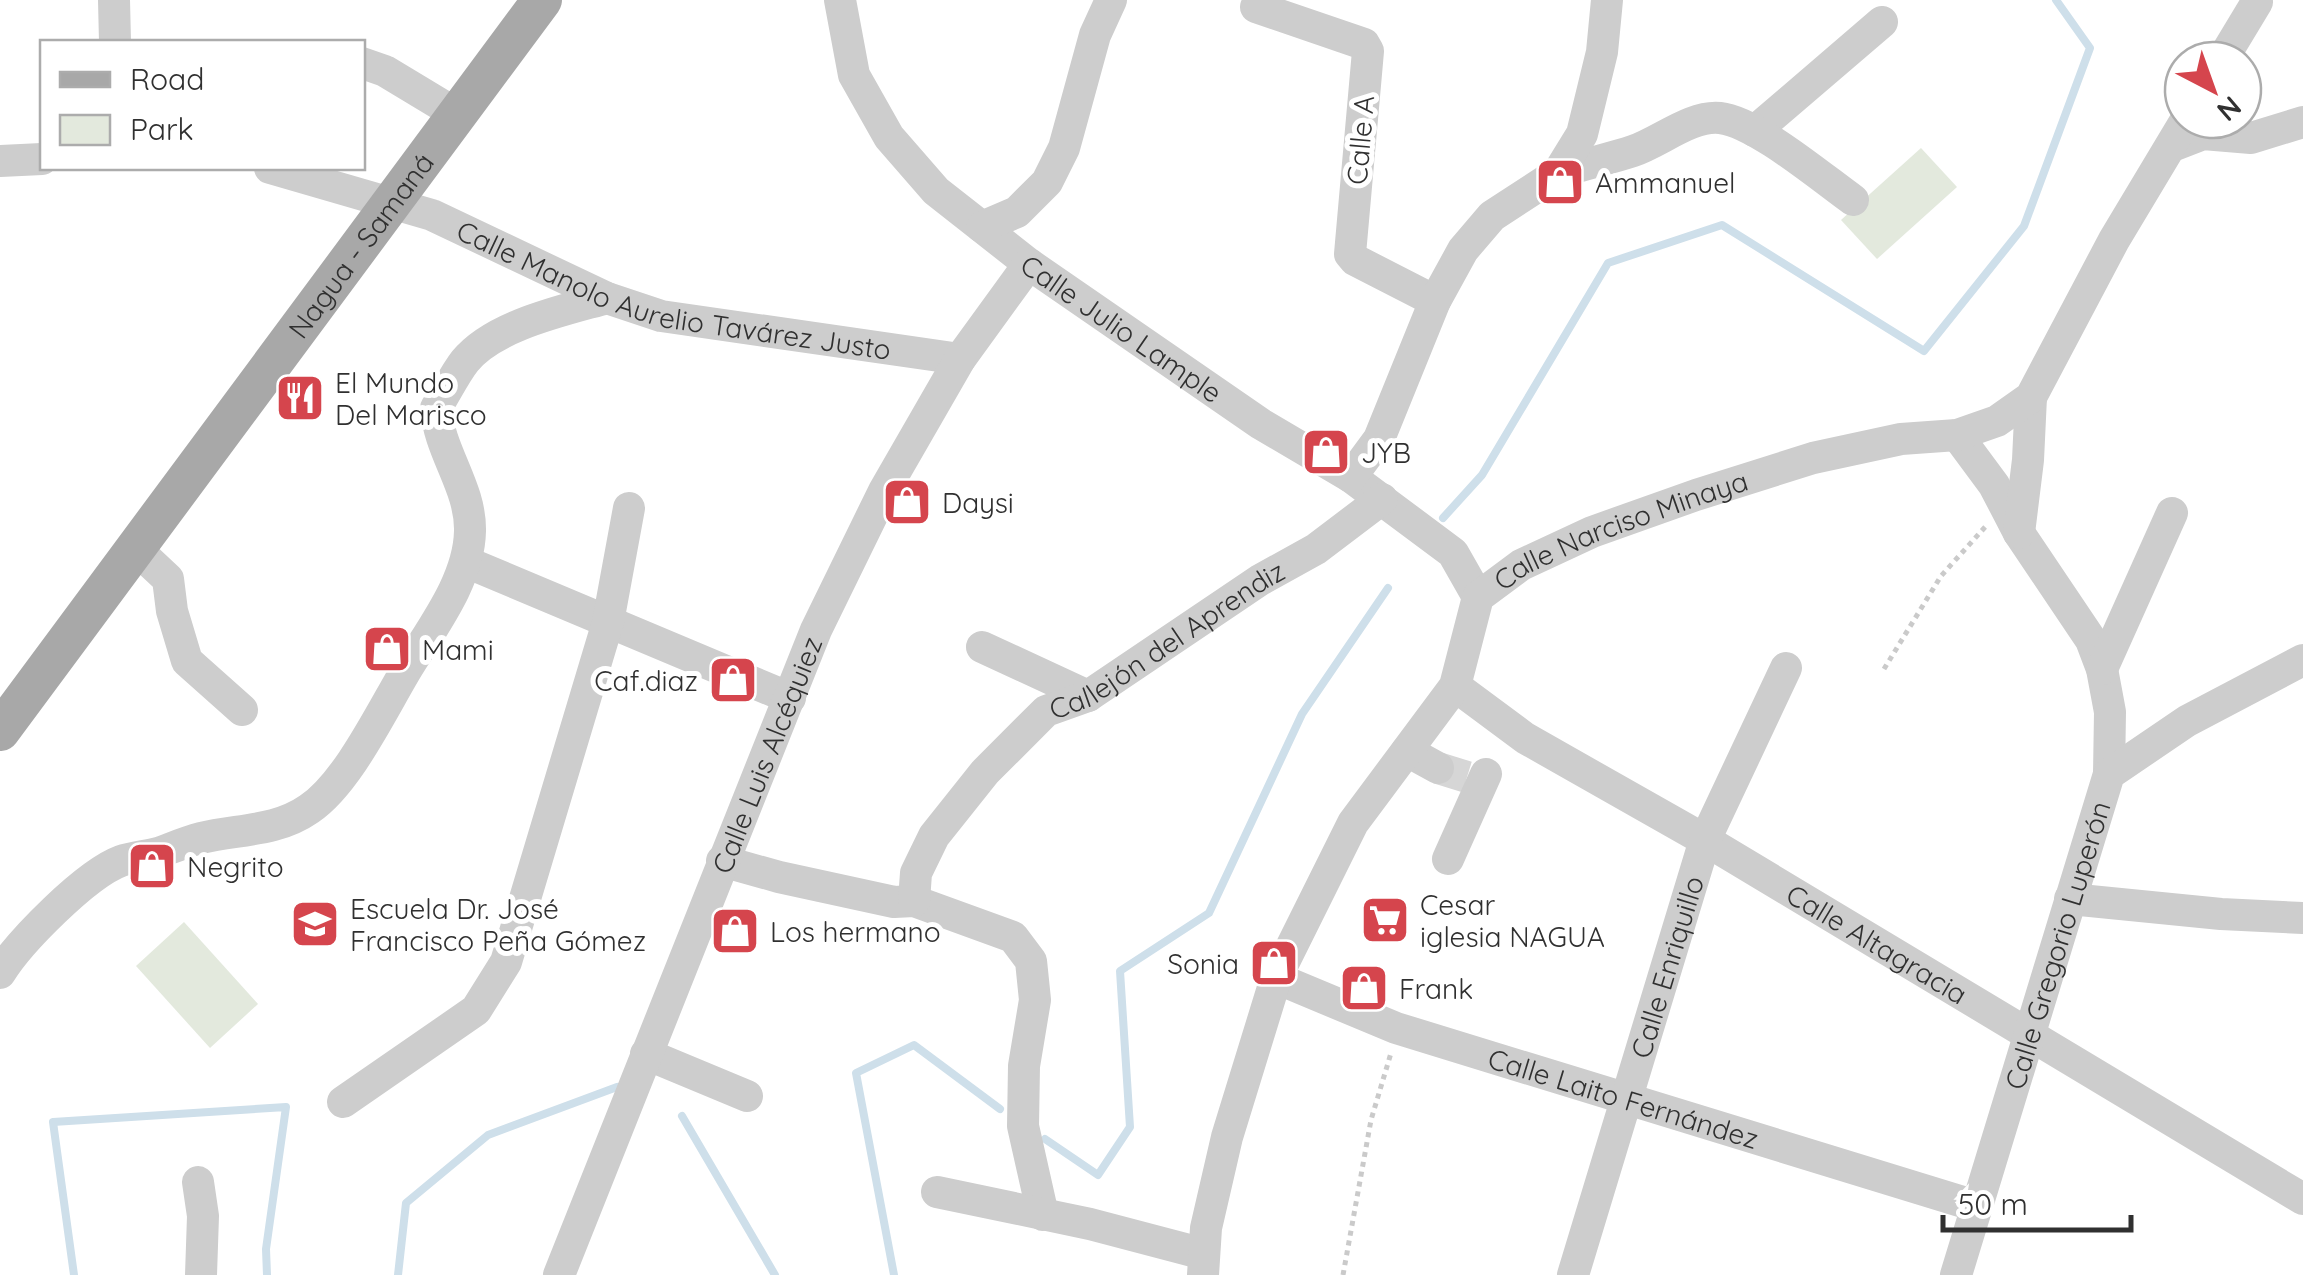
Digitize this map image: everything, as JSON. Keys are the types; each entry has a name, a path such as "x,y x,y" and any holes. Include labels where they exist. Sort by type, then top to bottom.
{"main road":[{"name":"Nagua - Samaná","path":"0,731 542,0"}],"street":[{"path":"114,0 115,40"},
{"name":"Calle Julio Lample","path":"840,0 854,75 889,137 936,191 1029,264 1262,424 1351,476 1382,499 1452,553 1478,596"},
{"path":"982,228 1017,212 1047,182 1064,148 1095,34 1111,0"},
{"path":"1558,173 1582,134 1602,52 1607,0"},
{"path":"2234,40 2257,2"},
{"name":"Calle A","path":"1256,7 1364,44 1368,51 1350,254 1435,301"},
{"path":"1755,130 1882,22"},
{"path":"365,65 385,70 458,115"},
{"path":"1351,476 1379,439 1435,301 1463,250 1492,216 1558,173 1632,151 1686,126 1719,118 1755,130 1853,200"},
{"path":"2263,134 2303,122"},
{"name":"Calle Narciso Minaya","path":"1203,1265 1206,1228 1227,1137 1276,978 1354,823 1455,686 1478,596 1521,566 1592,532 1696,496 1813,458 1901,439 1957,434 1998,421 2031,396 2114,240 2175,140"},
{"path":"0,161 40,159"},
{"name":"Calle Manolo Aurelio Tavárez Justo","path":"277,170 432,215 607,298 662,316 960,359"},
{"name":"Calle Luis Alcéquiez","path":"559,1275 816,630 876,509 960,359 1029,264"},
{"path":"0,974 10,955 83,885 119,861 202,838 290,821 336,786 434,626 466,562 470,529 466,493 450,463 436,408 465,361 478,348 551,314 607,298"},
{"path":"2011,519 2028,460 2031,396"},
{"path":"1957,434 1994,485 2011,519 2091,640 2102,669 2110,712 2109,774"},
{"name":"Callejón del Aprendiz","path":"914,900 916,873 934,836 985,772 1046,711 1088,696 1260,580 1316,549 1382,499"},
{"path":"343,1102 476,1010 506,962 608,622 629,508"},
{"path":"2102,669 2172,513"},
{"path":"136,549 168,579 172,611 187,661 242,710"},
{"path":"466,562 790,698"},
{"path":"982,647 1088,696"},
{"name":"Calle Gregorio Luperón","path":"1956,1275 2109,774 2187,721 2303,660"},
{"name":"Calle Enriquillo","path":"1573,1275 1705,840 1786,668"},
{"name":"Calle Altagracia","path":"1455,686 1525,738 1705,840 2303,1199"},
{"path":"1448,859 1464,773 1525,738"},
{"path":"1407,751 1464,773"},
{"path":"722,860 894,902 914,900 1013,937 1031,961 1034,1000 1024,1066 1023,1126 1043,1215"},
{"path":"2070,899 2303,918"},
{"name":"Calle Laito Fernández","path":"1276,978 1396,1028 1976,1206"},
{"path":"646,1054 747,1096"},
{"path":"198,1182 202,1275"},
{"path":"938,1192 1043,1215 1203,1265"}],"path":[{"path":"1884,669 1941,576 2011,519"},
{"path":"1343,1275 1371,1120 1396,1028"}],"green space":[{"path":"1921,148 1957,187 1877,259 1841,220"},
{"path":"184,922 258,1004 210,1048 136,966"}],"waterway":[{"path":"1443,518 1482,475 1608,263 1722,225 1924,351 2024,226 2090,48 2056,0"},
{"path":"1045,1139 1098,1175 1130,1127 1120,971 1209,913 1302,714 1388,588"},
{"path":"894,1275 856,1073 914,1045 1000,1109"},
{"path":"398,1275 406,1203 488,1135 617,1087"},
{"path":"74,1275 53,1122 286,1107 266,1249 267,1275"},
{"path":"682,1116 775,1275"}],"tunnel":[{"path":"1438,768 1467,777"}],"place":[{"name":"Ammanuel","path":"1560,182"},
{"name":"El Mundo Del Marisco","path":"300,398"},
{"name":"JYB","path":"1326,452"},
{"name":"Daysi","path":"907,502"},
{"name":"Mami","path":"387,649"},
{"name":"Caf.diaz","path":"733,680"},
{"name":"Negrito","path":"152,866"},
{"name":"Cesar iglesia NAGUA","path":"1385,920"},
{"name":"Escuela Dr. José Francisco Peña Gómez","path":"315,924"},
{"name":"Los hermano","path":"735,931"},
{"name":"Sonia","path":"1274,963"},
{"name":"Frank","path":"1364,988"}]}
